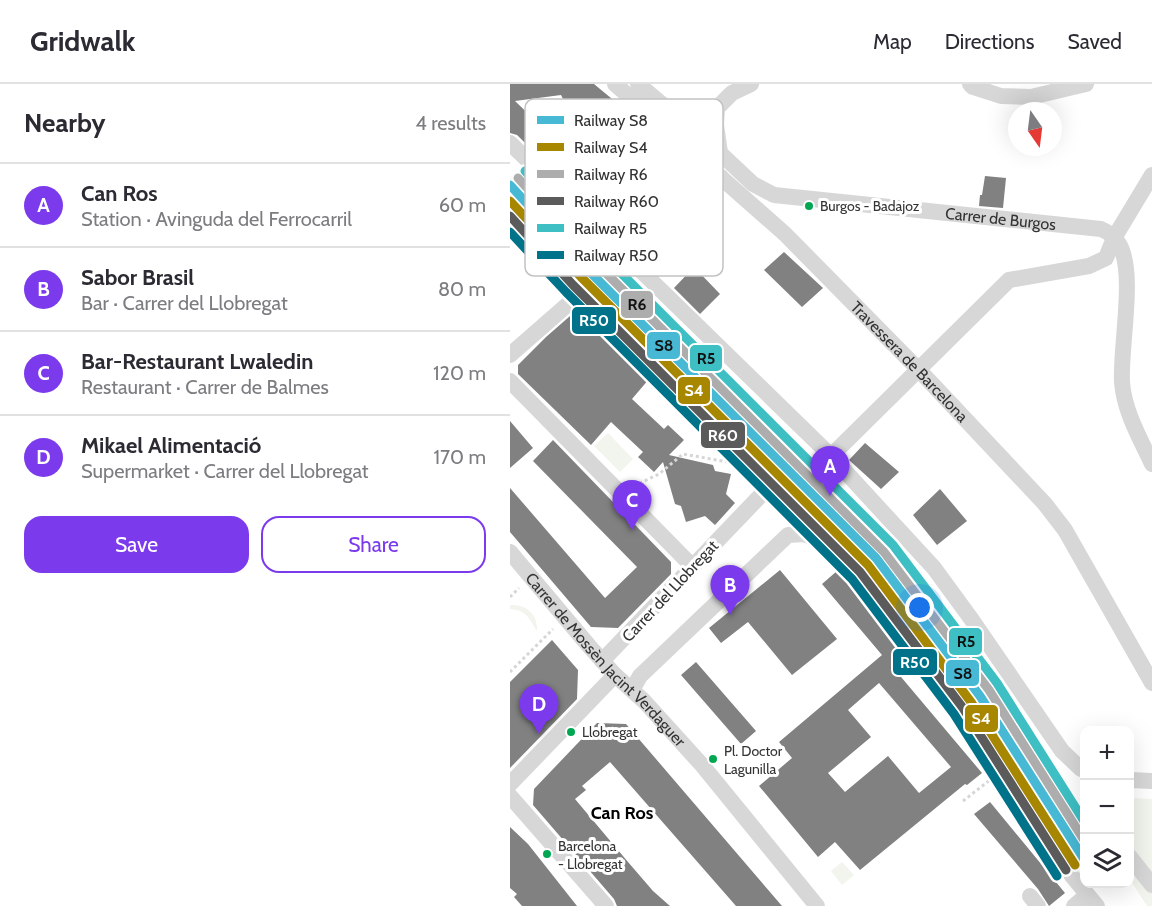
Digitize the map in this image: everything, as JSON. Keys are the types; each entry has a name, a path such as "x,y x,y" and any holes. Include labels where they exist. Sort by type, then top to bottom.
{"street":[{"name":"Travessera de Barcelona","path":"615,84 632,99"},
{"name":"Carrer de Burgos","path":"638,84 656,99"},
{"path":"723,102 732,93 752,84"},
{"path":"970,84 1001,96 1030,97 1075,85"},
{"path":"510,143 525,158"},
{"name":"Carrer de Burgos","path":"723,156 753,184 782,197 1101,229 1116,240"},
{"path":"831,456 1009,280 1089,266 1101,261 1109,253 1152,175"},
{"name":"Travessera de Barcelona","path":"723,179 785,234 918,369 1045,504 1065,530 1152,683"},
{"path":"510,206 525,220"},
{"path":"1116,240 1127,269 1122,382 1127,410 1152,464"},
{"path":"583,276 765,460"},
{"path":"645,276 831,456 934,568 1062,751 1080,770"},
{"path":"510,355 591,284"},
{"path":"510,381 693,566"},
{"name":"Carrer del Llobregat","path":"602,661 762,494 765,460"},
{"path":"636,683 788,535 804,534 827,543 907,631 1003,770 1072,876 1092,900 1074,906"},
{"name":"Carrer de Mossèn Jacint Verdaguer","path":"510,552 615,675 636,683 816,906"},
{"path":"510,784 615,675"},
{"path":"1134,780 1152,781"},
{"path":"510,796 606,906"},
{"path":"1134,862 1152,885"}],"path":[{"path":"651,479 683,454 728,462 742,472 765,460 834,525"},
{"path":"811,502 816,498"},
{"path":"510,672 564,617"},
{"path":"963,801 993,778"}],"shaded area":[{"path":"608,433 633,459 620,472 594,446"},
{"path":"767,465 782,479 773,501"},
{"path":"812,511 824,523 788,517"},
{"path":"510,605 521,606 530,611 537,625 537,631 527,616 520,611 510,609"},
{"path":"1134,798 1152,799 1152,906 1147,906 1134,885"},
{"path":"842,862 854,875 842,885 831,871"}],"building":[{"path":"510,84 594,84 612,99 563,99 561,95 515,101 525,111 525,143 517,135 510,133"},
{"path":"985,176 1006,178 1003,208 979,206"},
{"path":"784,252 823,288 802,307 764,270"},
{"path":"685,276 703,276 720,294 700,314 674,288"},
{"path":"586,302 655,372 632,399 664,429 668,425 684,440 669,455 713,465 715,471 731,474 726,494 735,503 715,525 705,516 686,522 681,506 675,504 663,462 654,472 638,457 643,452 611,422 591,445 518,374 518,365"},
{"path":"659,303 685,329 679,336 856,512 831,505 644,318"},
{"path":"510,421 533,448 510,468"},
{"path":"553,440 671,562 671,574 618,628 591,627 510,532 510,488 605,598 637,567 533,461"},
{"path":"865,443 899,472 881,489 849,460"},
{"path":"940,489 967,521 937,545 913,515"},
{"path":"780,570 837,639 792,675 748,622 721,643 709,628"},
{"path":"837,571 911,658 896,671 982,773 967,785 965,784 860,870 835,842 818,857 759,786 792,758 779,742 882,655 822,584","holes":["879,683 951,767 919,793 888,756 845,792 828,773 871,737 848,710"]},
{"path":"552,640 578,670 577,699 510,768 510,682"},
{"path":"696,662 756,731 741,744 681,675"},
{"path":"597,723 626,724 782,906 736,906 610,762 582,786 586,790 575,799 653,891 670,906 617,906 614,899 533,805 534,789"},
{"path":"990,802 1065,893 1049,906 1038,889 974,814"},
{"path":"510,827 528,844 577,906 522,906 514,897 517,894 510,888"}],"rail line":[{"name":"R6","path":"518,178 525,186"},
{"name":"S8","path":"510,185 525,201"},
{"name":"S4","path":"510,201 525,217"},
{"name":"R60","path":"510,216 525,232"},
{"name":"R50","path":"510,232 525,248"},
{"name":"R50","path":"551,276 852,579 954,714 1057,876"},
{"name":"R60","path":"565,276 860,572 963,708 1066,870"},
{"name":"S4","path":"580,276 868,565 971,702 1075,865"},
{"name":"S8","path":"594,276 876,558 980,696 1080,853"},
{"name":"R6","path":"609,276 884,552 989,690 1080,834"},
{"name":"R5","path":"624,276 893,545 997,683 1080,815"}],"place":[{"name":"Burgos - Badajoz","path":"809,206"},
{"name":"Can Ros","path":"830,496"},
{"name":"Bar-Restaurant Lwaledin","path":"632,530"},
{"name":"Sabor Brasil","path":"730,615"},
{"name":"Llobregat","path":"571,732"},
{"name":"Mikael Alimentació","path":"539,734"},
{"name":"Pl. Doctor Lagunilla","path":"713,759"},
{"name":"Barcelona - Llobregat","path":"547,854"}],"district":[{"name":"Can Ros","path":"622,813"}]}
